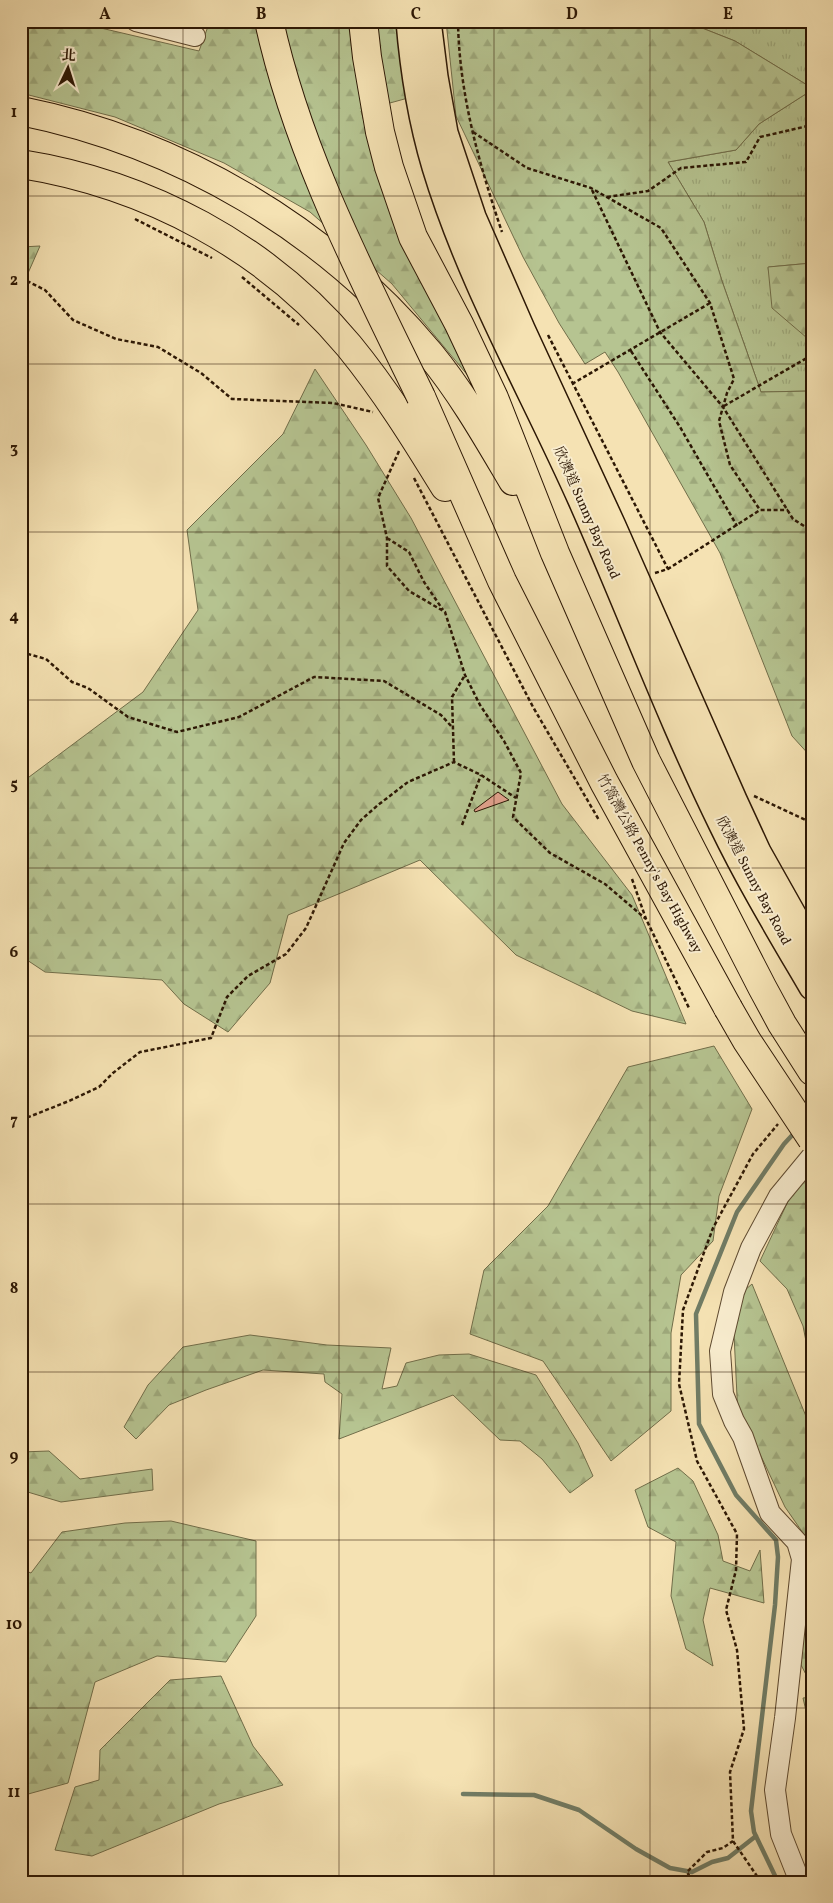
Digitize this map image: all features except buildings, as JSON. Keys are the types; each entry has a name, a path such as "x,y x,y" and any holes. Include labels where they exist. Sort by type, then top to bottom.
{"highway":[{"path":"269,21 288,96 313,166 336,220 421,397 502,581"},
{"path":"363,21 373,97 389,167 413,237 459,324 494,398 555,552 646,762 782,1024 812,1071"},
{"path":"28,113 71,122 108,134 139,145 196,170 274,216 334,258 392,313 446,375 475,416 555,552"},
{"path":"21,164 93,180 155,202 216,234 262,264 283,281 328,323 370,372 414,435 502,581"},
{"name":"竹篙灣公路 Penny's Bay Highway","path":"502,581 604,782 728,1008 747,1041 812,1138"}],"main road":[{"name":"欣澳道 Sunny Bay Road","path":"410,21 411,41 427,135 443,192 461,242 581,500 721,824 741,863 805,956"},
{"name":"欣澳道 Sunny Bay Road","path":"428,21 445,133 473,217 805,956 812,987"}],"lane":[{"path":"136,21 167,25 195,36"},
{"path":"800,1882 781,1834 774,1790 785,1718 802,1558 797,1542 770,1513 743,1437 723,1394 720,1351 734,1292 751,1248 779,1196 812,1156"}],"path":[{"path":"458,21 458,50 472,131 504,236"},
{"path":"606,197 648,191 681,168 746,162 760,136 812,124"},
{"path":"472,131 527,168 591,188 661,228 710,303 734,379 719,421 730,465 760,510"},
{"path":"591,188 660,332 723,407 793,518 812,531"},
{"path":"134,218 219,261"},
{"path":"236,272 304,329"},
{"path":"21,278 45,290 73,320 116,339 158,347 201,373 232,399 333,403 373,412 367,405"},
{"path":"572,384 710,303"},
{"path":"547,334 668,569"},
{"path":"631,350 680,427 737,526"},
{"path":"723,407 812,356"},
{"path":"404,457 400,449 378,498 387,538 387,566 409,591 445,612"},
{"path":"411,473 533,707 603,826"},
{"path":"648,575 668,569 760,510 788,510"},
{"path":"387,538 409,552 424,582 445,612 466,675 480,705 521,773 513,817 550,853 605,884 646,919"},
{"path":"21,652 46,659 72,682 88,688 128,717 177,732 239,717 314,677 384,681 441,715 452,727"},
{"path":"454,762 452,697 466,675"},
{"path":"21,1120 99,1087 113,1073 140,1052 211,1038 228,997 248,976 286,954 306,928 344,843 361,820 408,782 454,762 481,775 516,798"},
{"path":"462,825 481,775"},
{"path":"750,794 812,823"},
{"path":"630,871 646,919 689,1008"},
{"path":"760,1882 733,1841 730,1772 744,1729 737,1650 726,1610 736,1570 737,1534 697,1461 680,1384 683,1310 713,1228 753,1154 777,1124"},
{"path":"693,1882 687,1872 706,1852 723,1848 733,1841"}],"green space":[{"path":"21,21 82,21 88,25 199,51 210,21 399,21 408,98 361,111 382,184 411,261 474,383 392,284 310,212 224,163 115,117 21,93"},
{"path":"446,21 698,21 702,28 735,41 812,88 812,90 759,124 736,150 668,162 704,222 722,281 761,392 812,391 812,758 792,736 720,553 618,372 605,352 585,364 559,323 523,257 456,116"},
{"path":"698,21 812,21 812,88 735,41 702,28"},
{"path":"812,90 812,263 769,267 807,338 812,338 812,391 761,392 722,281 704,222 668,162 736,150 759,124"},
{"path":"40,246 21,289 21,247"},
{"path":"812,263 812,338 807,338 772,308 768,267"},
{"path":"315,369 366,445 411,518 562,804 632,895 686,1024 632,1011 516,955 420,860 288,915 270,983 228,1032 184,1004 162,980 45,972 21,956 21,783 143,692 198,610 187,530 283,434"},
{"path":"714,1046 752,1109 719,1196 713,1241 681,1275 671,1333 671,1411 611,1461 543,1361 470,1334 484,1270 548,1206 628,1067"},
{"path":"805,1165 812,1173 812,1372 803,1326 787,1289 760,1261"},
{"path":"752,1284 812,1431 812,1546 785,1507 759,1452 738,1417 734,1334 739,1295"},
{"path":"250,1335 327,1345 391,1348 382,1389 397,1386 406,1363 439,1355 469,1354 536,1375 578,1443 593,1476 570,1493 542,1459 520,1441 500,1440 453,1395 339,1439 342,1394 325,1382 324,1374 263,1370 169,1405 136,1439 124,1427 148,1385 183,1347"},
{"path":"49,1451 80,1479 152,1469 153,1490 61,1502 21,1490 21,1452"},
{"path":"678,1468 693,1481 718,1535 723,1561 750,1571 760,1550 764,1603 710,1588 703,1620 713,1666 686,1649 671,1596 676,1542 648,1527 635,1490"},
{"path":"171,1521 256,1541 256,1616 226,1662 157,1656 95,1682 68,1783 21,1796 21,1569 31,1573 62,1532 125,1523"},
{"path":"812,1554 812,1686 800,1663 805,1568"},
{"path":"221,1676 253,1746 283,1785 219,1804 92,1856 55,1850 75,1787 99,1780 100,1750 170,1680"},
{"path":"812,1697 812,1737 803,1698"}],"waterway":[{"path":"778,1882 754,1832 751,1811 775,1605 778,1557 776,1540 736,1495 699,1424 696,1314 737,1212 784,1144 796,1131"},
{"path":"463,1794 534,1795 579,1810 636,1849 670,1868 692,1872 712,1862 728,1858 756,1836"}]}
